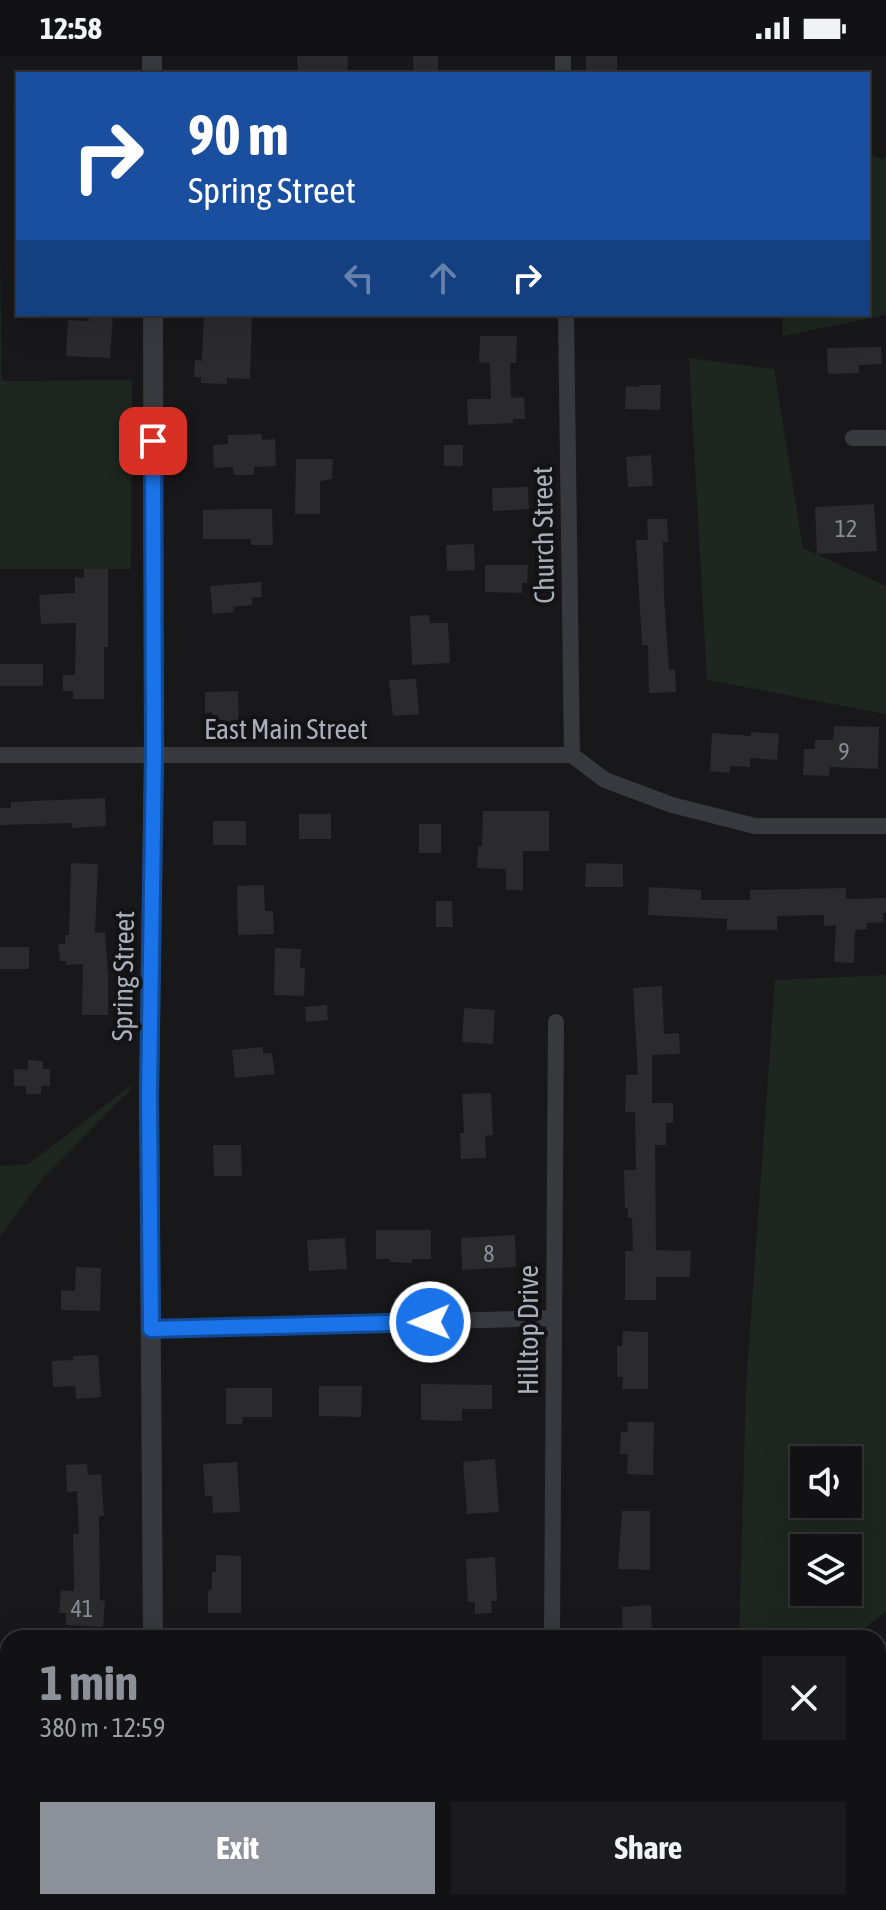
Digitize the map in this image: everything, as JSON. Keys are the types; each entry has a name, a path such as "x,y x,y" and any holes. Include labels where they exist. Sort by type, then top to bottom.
{"street":[{"name":"Spring Street","path":"153,316 154,755 149,1096 153,1630"},
{"name":"Church Street","path":"566,316 572,755"},
{"path":"853,438 886,438"},
{"name":"East Main Street","path":"0,755 572,755"},
{"path":"572,755 605,780 672,805 755,826 886,826"},
{"name":"Hilltop Drive","path":"552,1630 556,1022"},
{"path":"151,1329 554,1318"}],"shaded area":[{"path":"870,154 881,159 886,157 886,315 783,336 782,316 870,316"},
{"path":"0,249 2,381 132,380 131,569 0,569"},
{"path":"689,358 774,369 803,548 886,586 886,714 707,680"},
{"path":"886,975 886,1611 862,1630 739,1630 746,1387 775,980"},
{"path":"130,1086 132,1088 42,1179 0,1236 0,1166 29,1164"}],"building":[{"path":"297,56 348,56 347,72 298,72"},
{"path":"413,56 438,56 438,72 414,72"},
{"path":"586,56 617,56 617,72 586,72"},
{"path":"89,316 113,316 110,358 66,356 68,320 89,321"},
{"path":"204,316 252,316 250,379 227,378 227,384 201,383 201,377 194,377 195,360 202,361"},
{"path":"480,336 517,336 516,363 510,363 511,398 524,397 525,419 513,419 513,423 468,425 467,399 491,399 490,363 479,362"},
{"path":"881,347 882,364 859,365 859,373 828,374 827,348"},
{"path":"661,385 660,410 625,409 626,386"},
{"path":"261,434 262,440 275,439 276,466 254,467 254,475 234,475 233,467 214,468 213,445 228,444 228,435"},
{"path":"444,445 463,445 463,466 444,466"},
{"path":"651,455 653,486 628,487 626,457"},
{"path":"296,459 333,459 332,479 320,481 320,514 295,514"},
{"path":"528,487 529,509 493,511 492,488"},
{"path":"874,504 877,551 817,554 815,507"},
{"path":"272,509 273,545 251,545 251,539 203,539 203,510"},
{"path":"647,519 667,519 668,542 663,542 664,596 669,670 675,670 676,692 649,693 648,645 642,645 636,540 648,540"},
{"path":"474,544 475,570 447,571 446,545"},
{"path":"485,565 528,565 527,583 522,583 522,593 485,592"},
{"path":"84,569 108,569 104,699 73,699 73,691 63,691 63,675 75,675 76,623 41,624 39,595 75,593 75,577 84,578"},
{"path":"261,582 262,597 252,598 252,605 234,607 234,612 213,614 210,586"},
{"path":"429,615 430,623 448,623 450,663 412,665 410,616"},
{"path":"0,664 43,664 43,686 0,686"},
{"path":"416,679 419,714 393,716 389,680"},
{"path":"238,691 239,724 212,721 212,712 205,713 205,692"},
{"path":"834,726 879,727 878,769 830,767 829,776 803,775 804,749 815,749 815,740 833,740"},
{"path":"751,732 779,734 777,760 750,758 750,767 730,766 730,773 710,771 712,733 751,736"},
{"path":"105,798 106,826 72,828 71,823 0,825 0,808 11,808 11,802"},
{"path":"483,811 549,811 549,851 523,851 523,890 506,890 506,869 477,868 478,846 482,846"},
{"path":"299,814 331,814 331,839 299,839"},
{"path":"213,821 246,821 246,845 213,845"},
{"path":"419,824 441,824 441,853 419,853"},
{"path":"71,863 98,864 95,933 105,932 108,1015 82,1015 83,964 66,965 66,961 60,961 58,944 65,944 65,935 69,935"},
{"path":"586,863 623,864 623,887 585,887"},
{"path":"264,885 265,911 273,911 274,934 238,935 237,886"},
{"path":"649,887 701,890 701,900 750,900 750,890 846,888 846,899 886,898 886,913 883,913 884,922 867,923 867,929 855,930 854,963 834,962 836,925 824,926 824,915 777,916 777,930 727,930 727,919 648,915"},
{"path":"436,901 452,901 453,927 436,927"},
{"path":"0,947 29,947 29,969 0,969"},
{"path":"275,948 301,949 300,968 305,968 304,996 274,995"},
{"path":"662,986 664,1034 679,1033 680,1054 652,1055 652,1103 673,1103 673,1123 666,1123 666,1145 655,1145 656,1250 691,1251 690,1277 656,1277 656,1300 625,1300 625,1251 633,1251 632,1218 628,1218 628,1209 625,1208 624,1170 636,1170 635,1112 625,1112 626,1075 638,1075 633,988"},
{"path":"327,1005 328,1020 306,1022 305,1007"},
{"path":"464,1008 495,1010 493,1044 462,1042"},
{"path":"263,1047 263,1054 272,1053 275,1074 235,1078 232,1050"},
{"path":"28,1060 43,1061 43,1069 50,1069 50,1086 41,1086 41,1094 26,1094 26,1086 14,1086 14,1069 28,1070"},
{"path":"491,1093 493,1135 485,1136 486,1158 461,1159 460,1133 464,1133 462,1094"},
{"path":"213,1145 241,1145 242,1176 214,1176"},
{"path":"376,1230 431,1230 431,1259 412,1259 412,1263 376,1259"},
{"path":"515,1235 516,1267 462,1270 461,1238"},
{"path":"345,1238 347,1269 309,1271 307,1240"},
{"path":"76,1267 101,1268 100,1311 61,1310 61,1290 75,1291"},
{"path":"623,1331 648,1332 648,1389 622,1389 623,1377 617,1377 617,1346 622,1346"},
{"path":"98,1355 101,1397 76,1399 75,1386 53,1387 52,1361"},
{"path":"421,1384 492,1385 492,1409 462,1409 462,1421 421,1420"},
{"path":"319,1386 362,1386 361,1417 319,1416"},
{"path":"226,1388 272,1388 272,1417 243,1417 242,1424 226,1424"},
{"path":"627,1422 654,1422 653,1475 627,1474 628,1454 620,1454 621,1432 628,1432"},
{"path":"495,1459 499,1512 467,1514 463,1462"},
{"path":"237,1462 240,1512 213,1513 212,1496 205,1496 203,1464"},
{"path":"87,1464 88,1475 101,1474 104,1516 99,1516 100,1600 105,1601 103,1627 66,1625 66,1613 59,1613 61,1590 74,1591 73,1534 79,1534 77,1491 67,1492 66,1465"},
{"path":"622,1511 650,1511 650,1570 618,1569"},
{"path":"216,1555 241,1556 241,1613 208,1613 208,1591 212,1589 212,1572 216,1572"},
{"path":"495,1557 497,1601 491,1601 492,1613 475,1614 475,1602 468,1602 466,1559"},
{"path":"651,1605 652,1630 623,1630 622,1607"}],"route":[{"path":"153,441 154,755 149,1096 151,1329 430,1322"}]}
